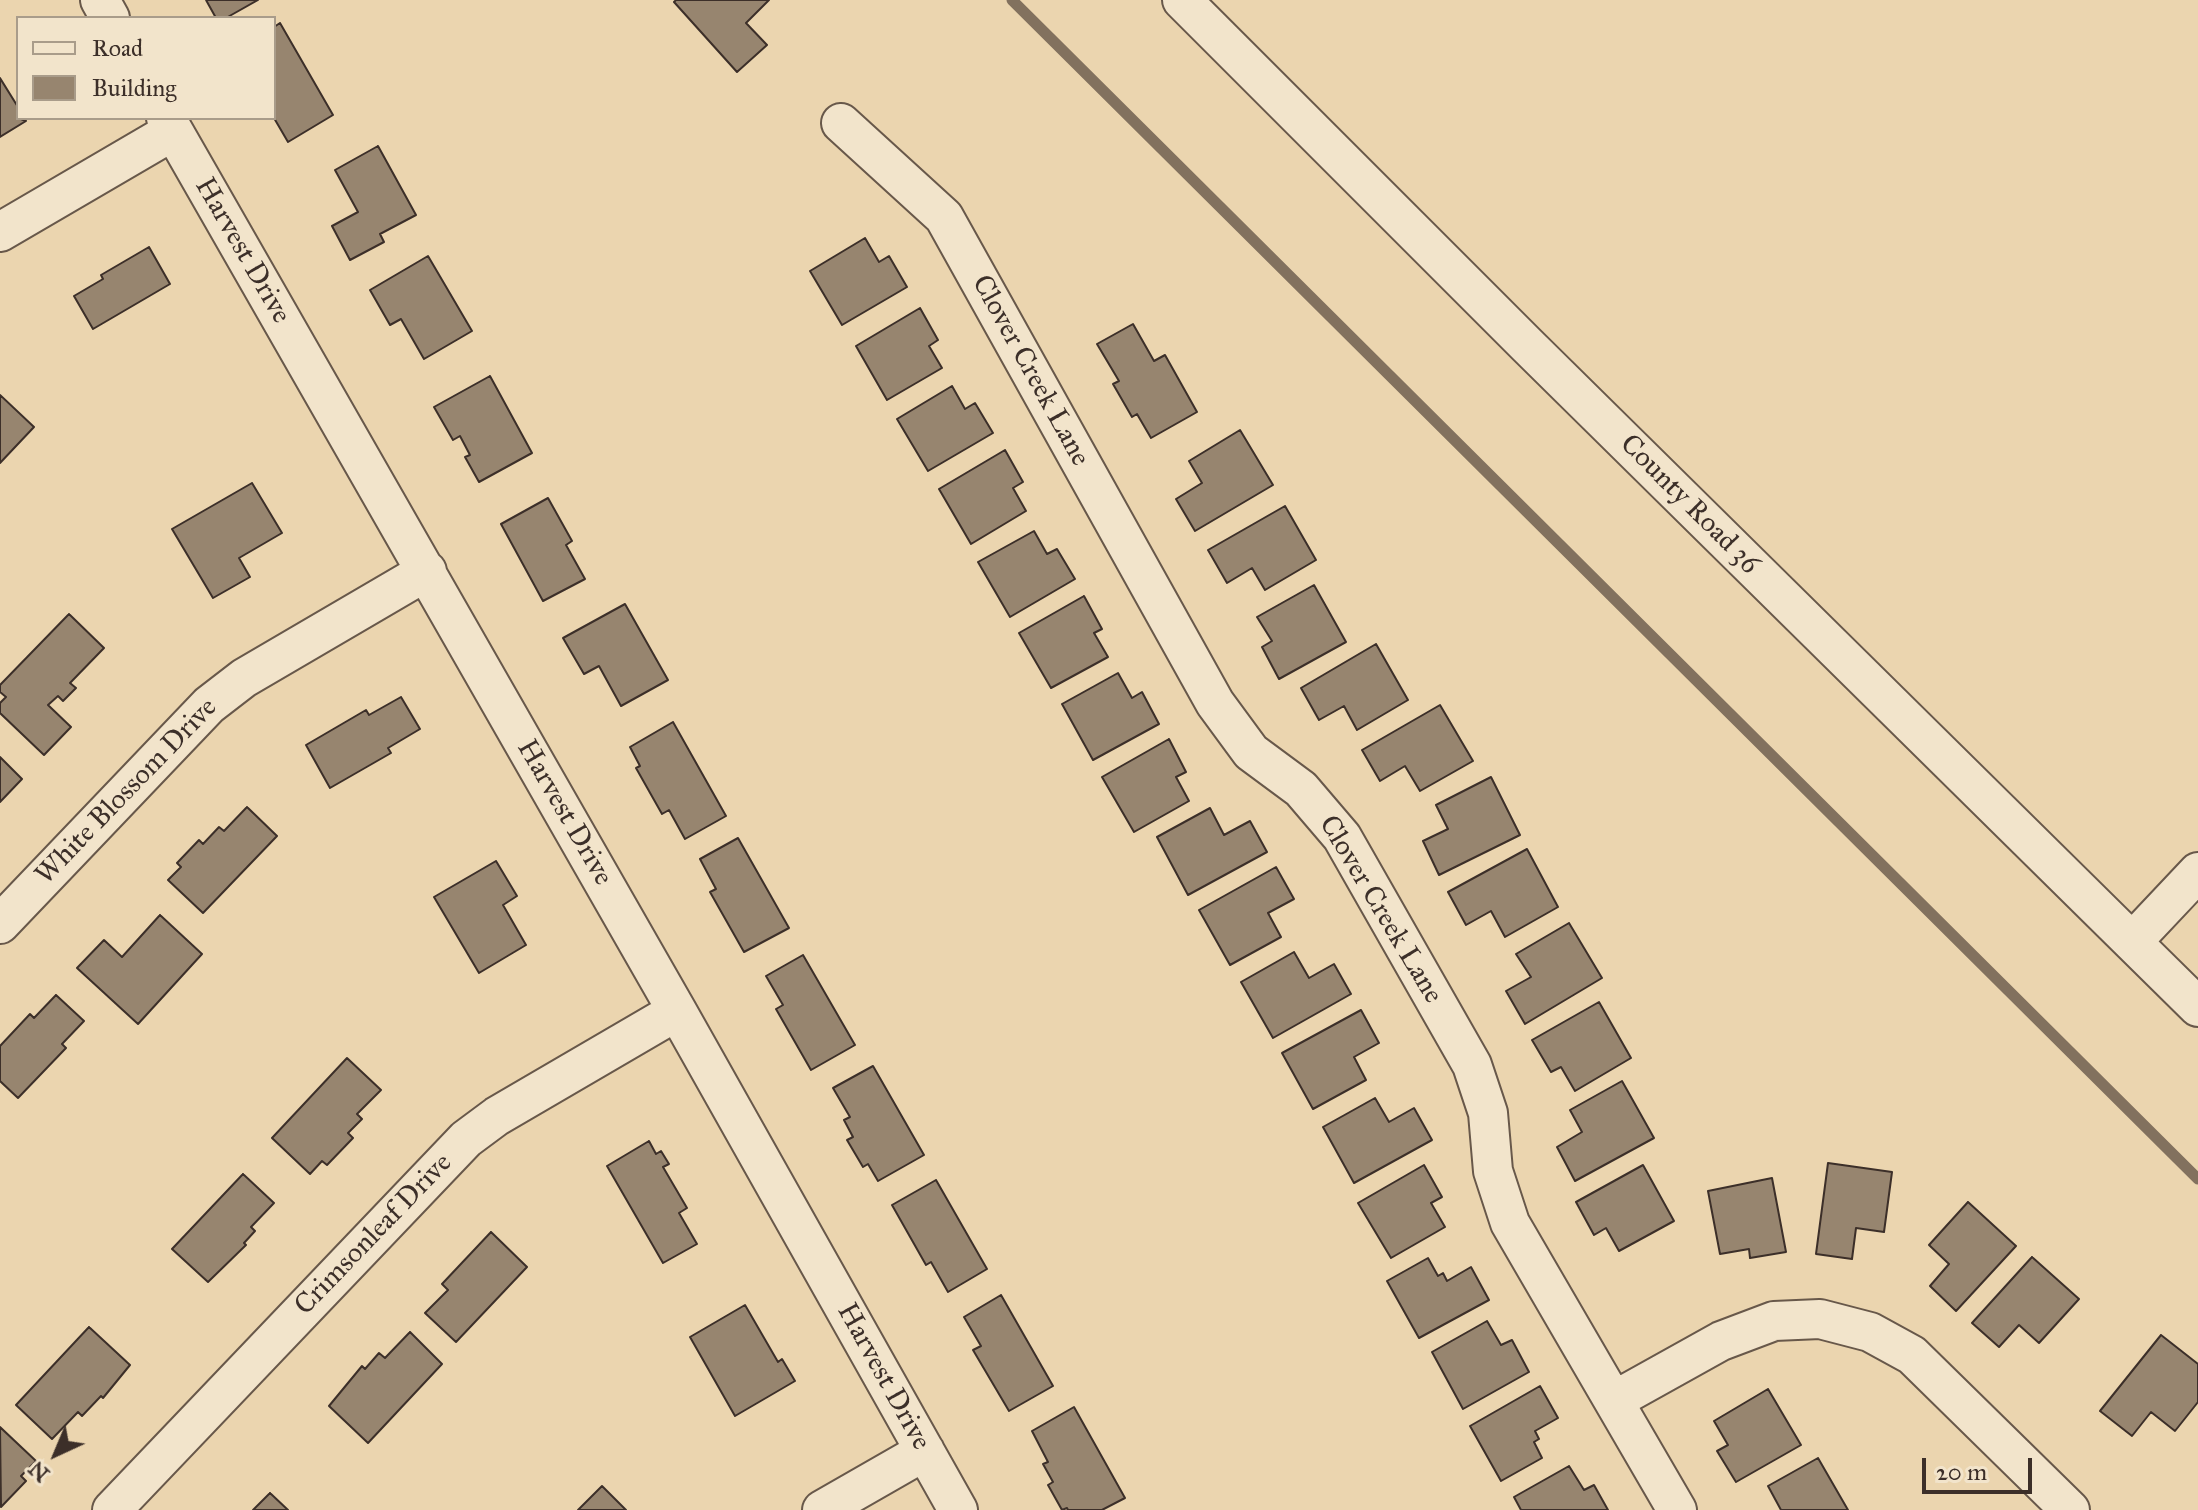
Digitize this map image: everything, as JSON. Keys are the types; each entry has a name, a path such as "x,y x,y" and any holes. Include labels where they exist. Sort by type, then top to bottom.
{"street":[{"name":"County Road 36","path":"1182,0 2198,1007"},
{"name":"Clover Creek Lane","path":"841,123 944,217 1215,703 1251,752 1301,789 1342,837 1472,1065 1488,1113 1493,1171 1510,1223 1677,1510"},
{"path":"0,232 169,125"},
{"name":"Harvest Drive","path":"169,125 427,571 958,1510"},
{"name":"White Blossom Drive","path":"0,924 209,705 244,678 427,571"},
{"path":"2132,942 2198,872"},
{"name":"Crimsonleaf Drive","path":"112,1510 466,1139 497,1116 677,1011"},
{"path":"1615,1400 1721,1341 1774,1321 1820,1319 1870,1332 1912,1355 2070,1510"},
{"path":"822,1510 925,1451"}],"building":[{"path":"206,0 258,0 230,16 215,16"},
{"path":"769,0 746,23 767,45 737,72 674,2"},
{"path":"280,23 333,115 288,142 275,120 276,26"},
{"path":"0,78 16,104 16,120 26,121 0,137"},
{"path":"378,146 416,215 380,234 384,242 350,260 332,226 358,212 335,170"},
{"path":"865,238 879,262 889,256 907,287 842,325 810,271"},
{"path":"149,247 170,284 93,329 74,296 103,279 101,275"},
{"path":"428,256 472,331 424,359 401,319 390,325 370,290"},
{"path":"920,308 938,340 929,346 942,368 887,400 856,346"},
{"path":"1133,324 1154,361 1165,355 1197,412 1151,438 1137,414 1132,417 1113,384 1119,381 1097,344"},
{"path":"490,376 532,453 479,482 465,457 470,455 460,436 453,440 434,407"},
{"path":"952,386 965,409 975,403 993,433 928,471 897,419"},
{"path":"0,395 34,427 0,463"},
{"path":"1240,430 1273,485 1195,531 1176,499 1202,483 1189,461"},
{"path":"1005,450 1023,482 1013,488 1026,511 971,544 939,489"},
{"path":"252,483 282,533 239,558 250,577 213,598 172,529"},
{"path":"548,498 572,541 566,545 585,579 543,601 501,524"},
{"path":"1285,506 1316,560 1265,590 1252,568 1227,583 1208,550"},
{"path":"1034,531 1047,554 1057,549 1075,579 1010,617 978,562"},
{"path":"1314,585 1346,642 1279,679 1262,647 1272,641 1257,617"},
{"path":"1084,596 1102,629 1094,633 1108,657 1051,688 1019,633"},
{"path":"625,604 668,680 621,706 599,666 584,674 563,638"},
{"path":"69,614 104,648 70,683 76,688 63,701 58,696 48,705 71,727 44,755 0,713 0,703 6,697 0,692 0,685"},
{"path":"1376,644 1408,700 1357,730 1344,706 1319,720 1301,688"},
{"path":"1118,673 1132,698 1142,692 1159,724 1093,760 1062,704"},
{"path":"401,697 420,729 388,748 391,753 330,788 306,745 366,710 369,715"},
{"path":"1440,705 1473,761 1420,791 1405,766 1380,781 1362,750"},
{"path":"673,722 726,816 685,839 669,810 662,814 636,768 640,766 630,747"},
{"path":"1169,739 1186,772 1176,777 1189,801 1134,832 1102,777"},
{"path":"0,757 22,779 0,802"},
{"path":"1491,777 1520,835 1439,875 1423,841 1448,829 1436,805"},
{"path":"247,807 277,836 203,913 168,880 181,867 177,863 199,840 203,844 219,827 224,831"},
{"path":"1210,808 1224,835 1250,821 1267,852 1188,895 1157,837"},
{"path":"738,838 789,928 744,952 710,892 716,889 700,859"},
{"path":"1527,849 1558,907 1505,937 1491,911 1466,925 1448,892"},
{"path":"496,861 517,896 503,905 526,945 479,973 434,897"},
{"path":"1276,867 1294,899 1268,913 1281,937 1230,965 1199,910"},
{"path":"160,915 202,954 138,1024 77,968 104,940 122,957"},
{"path":"1569,923 1602,978 1525,1024 1506,991 1531,977 1516,954"},
{"path":"1294,952 1309,978 1334,964 1351,994 1273,1038 1241,982"},
{"path":"803,955 855,1045 811,1070 776,1009 783,1005 766,976"},
{"path":"56,995 84,1021 62,1044 66,1048 18,1098 0,1081 0,1046 30,1014 34,1018"},
{"path":"1599,1002 1631,1058 1575,1091 1561,1067 1551,1072 1532,1040"},
{"path":"1361,1010 1379,1043 1354,1057 1366,1080 1313,1109 1282,1053"},
{"path":"347,1058 381,1090 357,1114 362,1119 348,1133 353,1138 327,1165 322,1161 310,1174 272,1138"},
{"path":"873,1066 924,1155 878,1181 868,1164 863,1167 847,1140 853,1137 844,1120 850,1117 833,1088"},
{"path":"1622,1081 1654,1138 1575,1181 1557,1147 1582,1132 1570,1110"},
{"path":"1375,1098 1389,1122 1414,1108 1432,1140 1354,1183 1323,1127"},
{"path":"649,1141 656,1154 661,1151 669,1164 663,1167 687,1208 679,1213 697,1244 663,1263 607,1166"},
{"path":"1828,1163 1892,1172 1884,1232 1856,1228 1852,1259 1816,1254"},
{"path":"1424,1165 1442,1197 1431,1203 1445,1227 1391,1258 1358,1203"},
{"path":"1643,1165 1674,1221 1619,1251 1606,1228 1594,1235 1576,1202"},
{"path":"243,1174 274,1203 251,1227 255,1231 244,1243 246,1245 208,1282 172,1249"},
{"path":"1772,1178 1786,1252 1750,1258 1749,1249 1720,1254 1708,1191"},
{"path":"936,1180 987,1269 948,1292 931,1262 926,1265 892,1205"},
{"path":"1968,1202 2016,1246 1956,1311 1930,1286 1949,1264 1929,1245"},
{"path":"491,1232 527,1267 456,1342 425,1313 448,1290 442,1284"},
{"path":"2032,1257 2079,1299 2039,1343 2019,1325 1999,1347 1972,1323"},
{"path":"1428,1258 1438,1276 1443,1273 1447,1281 1471,1267 1489,1300 1419,1338 1387,1281"},
{"path":"1001,1295 1053,1386 1009,1411 973,1350 981,1346 964,1317"},
{"path":"745,1305 778,1362 782,1359 795,1381 735,1416 690,1337"},
{"path":"1487,1321 1501,1345 1512,1340 1529,1372 1463,1409 1432,1352"},
{"path":"89,1327 130,1365 103,1398 101,1396 82,1416 78,1412 52,1439 16,1405"},
{"path":"410,1332 442,1364 368,1443 329,1406 362,1366 365,1369 379,1353 385,1358"},
{"path":"2161,1335 2198,1364 2198,1402 2175,1431 2151,1412 2132,1436 2100,1411"},
{"path":"1540,1386 1558,1418 1535,1431 1539,1439 1534,1442 1542,1458 1501,1481 1470,1426"},
{"path":"1768,1389 1801,1445 1736,1482 1717,1451 1728,1445 1714,1421"},
{"path":"1074,1407 1125,1498 1102,1510 1062,1510 1048,1485 1053,1482 1043,1464 1048,1462 1032,1431"},
{"path":"0,1427 36,1461 21,1476 26,1481 1,1507"},
{"path":"1818,1458 1848,1510 1781,1510 1768,1486"},
{"path":"1569,1466 1584,1490 1594,1485 1608,1510 1521,1510 1514,1497"},
{"path":"602,1486 626,1510 578,1510"},
{"path":"270,1493 288,1510 253,1510"}],"waterway":[{"path":"1012,0 2198,1179"}]}
